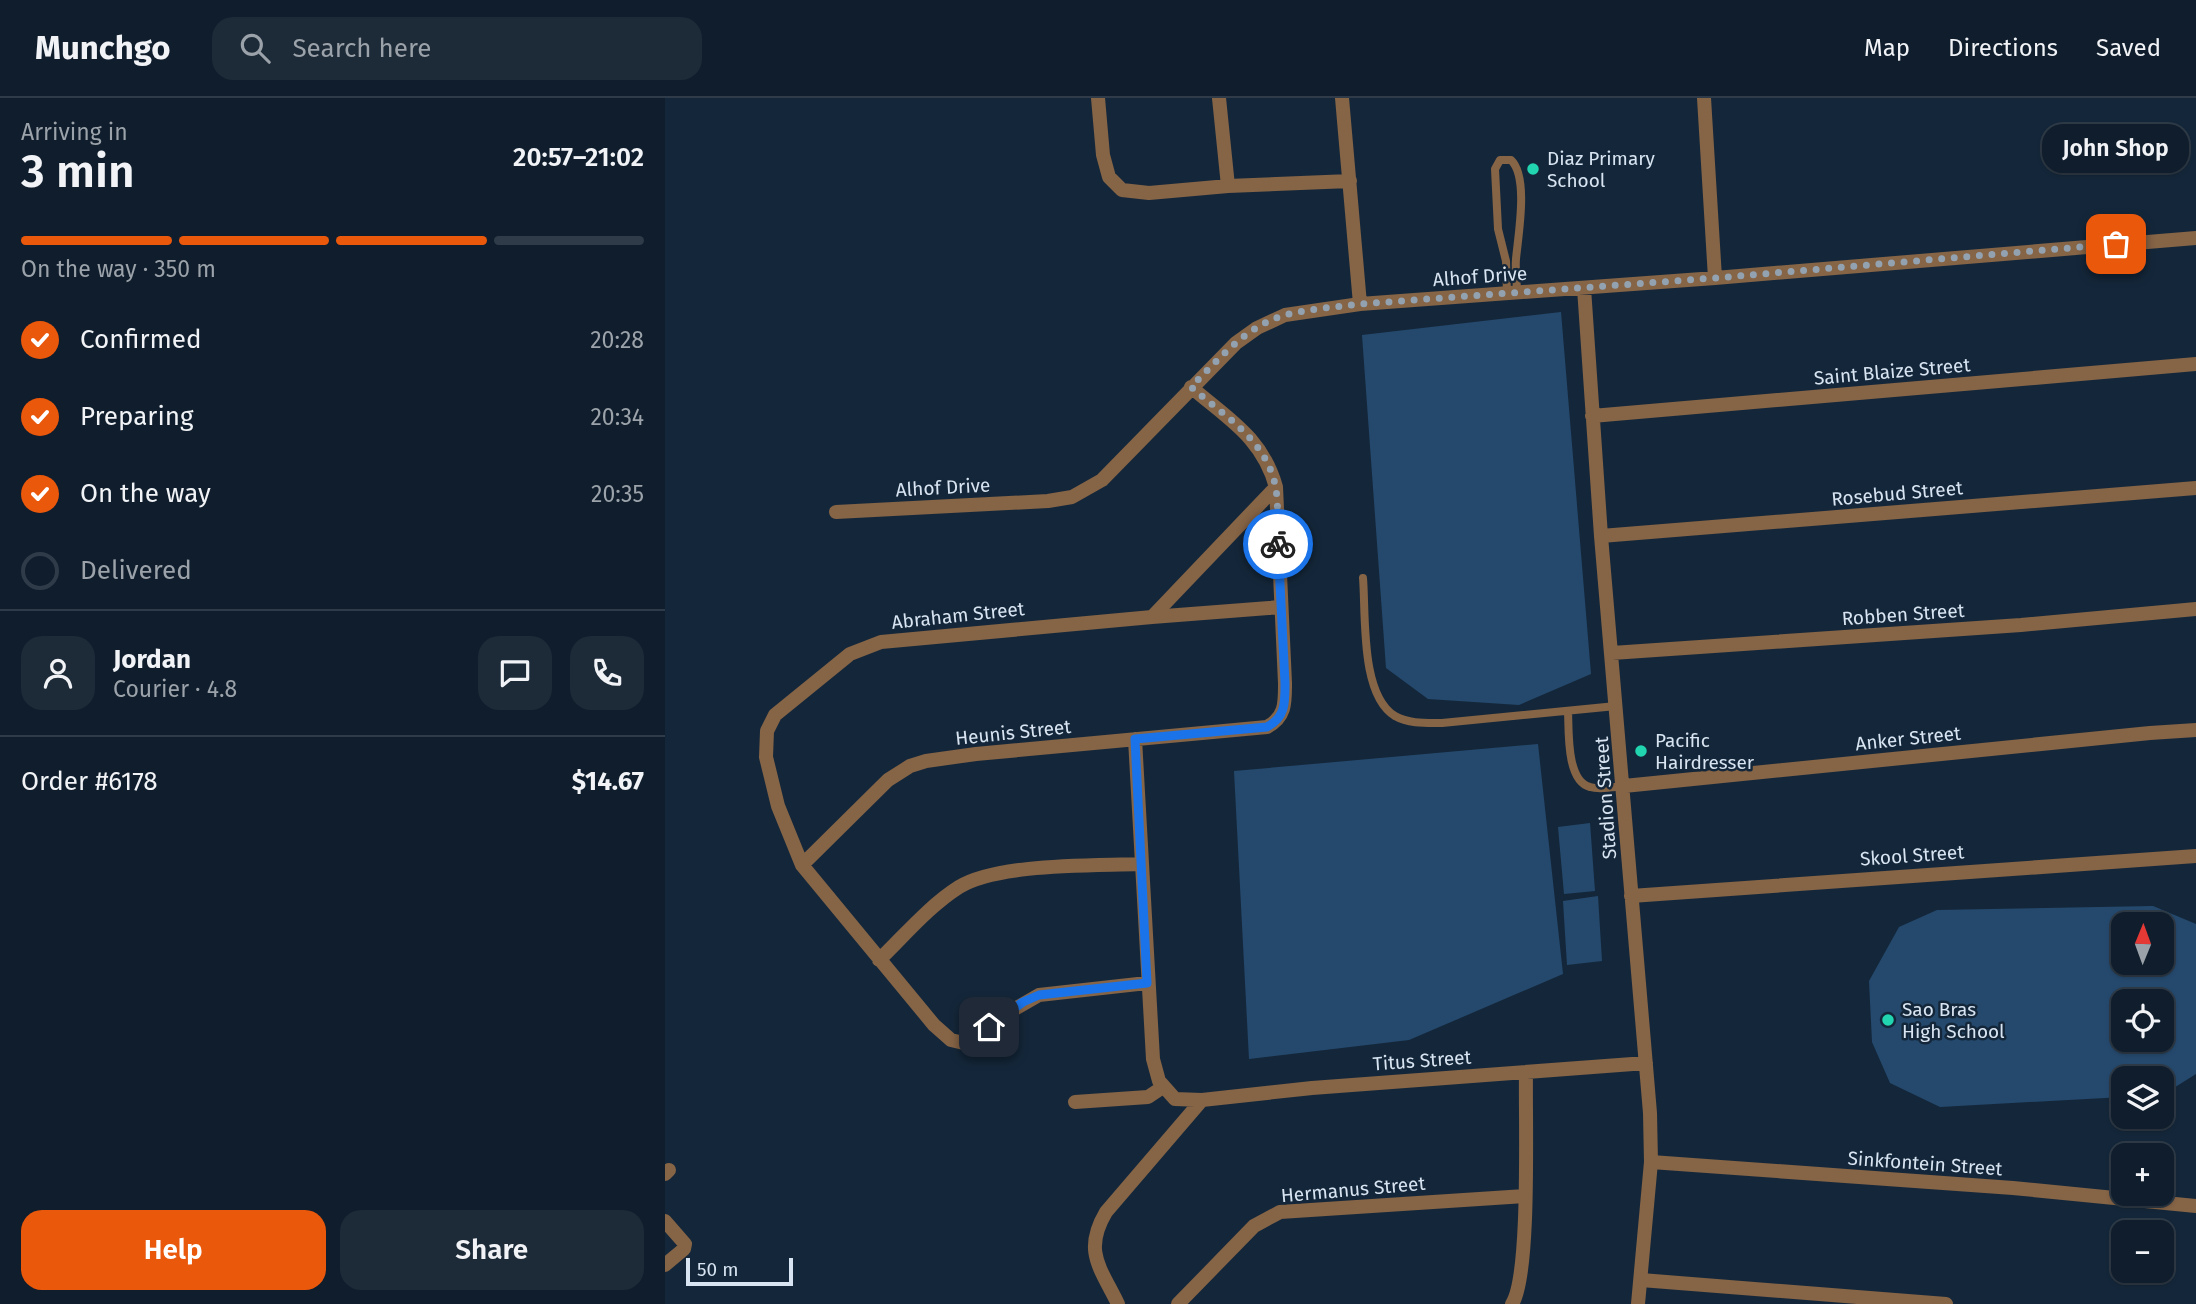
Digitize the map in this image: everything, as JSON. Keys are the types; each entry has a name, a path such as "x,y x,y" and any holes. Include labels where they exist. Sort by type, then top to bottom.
{"street":[{"path":"1098,98 1103,155 1109,177 1122,190 1149,193 1228,186 1350,181"},
{"path":"1219,98 1228,186"},
{"path":"1342,98 1360,304"},
{"path":"1704,98 1715,278"},
{"name":"Alhof Drive","path":"837,512 1048,501 1072,497 1102,481 1236,342 1272,320 1311,310 2196,238"},
{"name":"Stadion Street","path":"1584,288 1601,536 1646,1063 1651,1162 1638,1304"},
{"name":"Saint Blaize Street","path":"1592,416 2196,364"},
{"path":"1191,387 1261,450 1276,487 1281,607"},
{"path":"1152,617 1276,487"},
{"name":"Rosebud Street","path":"1601,536 2196,488"},
{"name":"Abraham Street","path":"1147,983 1039,995 1023,1002 964,1045 951,1040 934,1025 802,865 769,778 766,757 767,731 775,715 833,665 864,647 909,637 1281,607"},
{"name":"Heunis Street","path":"802,865 887,780 910,766 962,756 1267,727 1280,718 1285,705 1281,607"},
{"name":"Robben Street","path":"1612,653 2021,625 2196,609"},
{"name":"Anker Street","path":"1624,786 2196,730"},
{"path":"1075,1102 1148,1097 1163,1087 1153,1059 1135,739"},
{"name":"Skool Street","path":"1631,895 2196,856"},
{"path":"879,960 944,898 961,886 991,875 1140,864"},
{"name":"Titus Street","path":"1163,1087 1175,1099 1202,1100 1312,1088 1646,1063"},
{"path":"1512,1304 1519,1286 1525,1196 1525,1072"},
{"path":"1118,1304 1095,1252 1093,1241 1096,1228 1106,1212 1202,1100"},
{"name":"Sinkfontein Street","path":"1651,1162 2013,1188 2196,1206"},
{"name":"Hermanus Street","path":"1178,1304 1254,1226 1280,1212 1525,1196"},
{"path":"665,1221 685,1244 684,1249 665,1265"},
{"path":"1641,1280 1946,1304"}],"lane":[{"path":"1500,160 1511,160 1518,169 1522,228 1512,293 1498,229 1495,169 1500,160"},
{"path":"1363,578 1370,678 1380,701 1394,716 1416,723 1442,723 1616,706"},
{"path":"1568,711 1572,764 1576,776 1583,784 1592,788 1624,786"}],"shaded area":[{"path":"1561,312 1591,674 1519,705 1428,699 1386,668 1362,335"},
{"path":"1538,744 1563,974 1409,1040 1249,1059 1234,771"},
{"path":"1590,823 1595,891 1564,894 1558,827"},
{"path":"1598,896 1602,961 1567,965 1563,901"},
{"path":"2153,906 2167,912 2111,912 2111,975 2174,975 2174,915 2196,924 2196,1074 2174,1088 2174,1066 2111,1066 2111,1098 1940,1107 1890,1083 1872,1042 1869,981 1899,927 1937,910"}],"way so far":[{"path":"1278,544 1276,487 1267,459 1251,438 1191,387 1236,342 1257,327 1285,315 1360,304 1715,278 2116,244"}],"place":[{"name":"Diaz Primary School","path":"1533,169"},
{"name":"John Shop","path":"2116,244"},
{"name":"Pacific Hairdresser","path":"1641,751"},
{"name":"Sao Bras High School","path":"1888,1020"}],"route":[{"path":"989,1027 1023,1002 1039,995 1147,983 1135,739 1267,727 1280,718 1285,705 1285,683 1278,544"}]}
